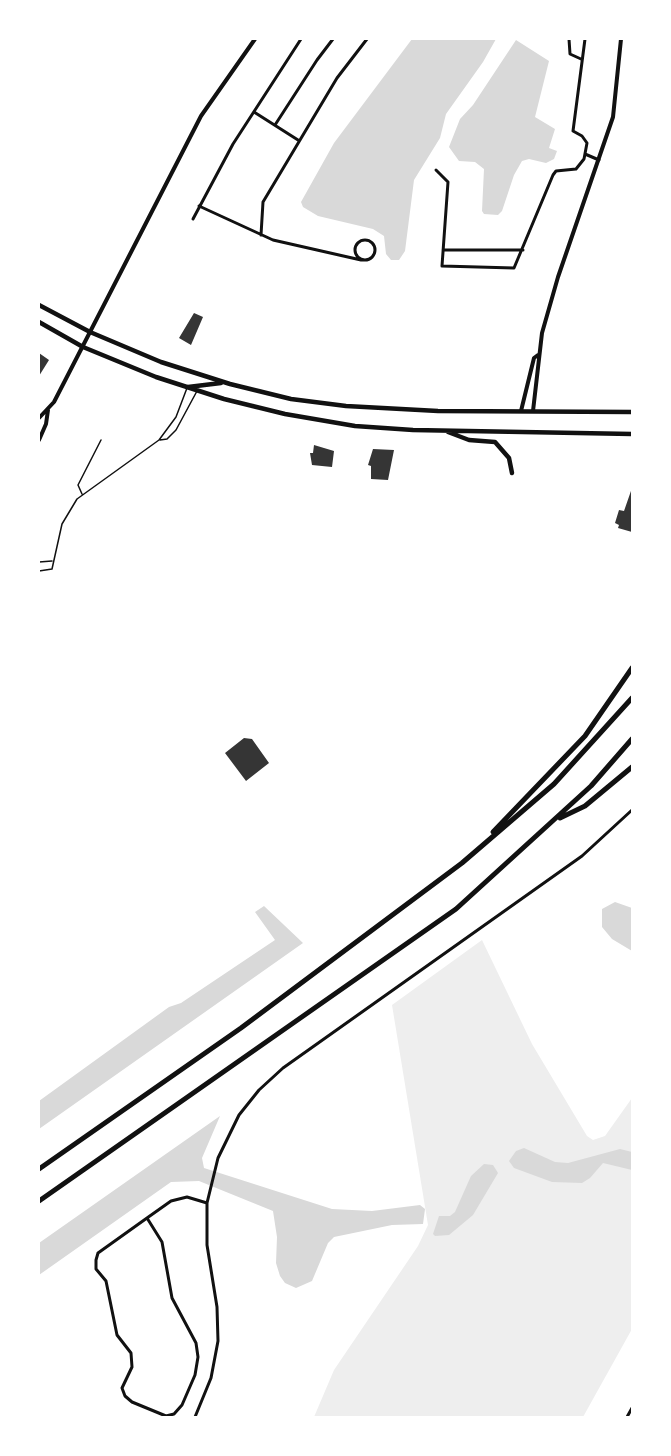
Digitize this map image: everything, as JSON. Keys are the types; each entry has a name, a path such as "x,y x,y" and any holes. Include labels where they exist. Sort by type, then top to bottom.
{"highway":[{"path":"462,863 546,780 585,736 632,668"},
{"path":"39,1169 241,1028 462,863 554,784 632,698"},
{"path":"39,1201 456,909 591,786 632,739"},
{"path":"553,821 585,806 632,766"}],"main road":[{"path":"39,305 90,332 161,362 230,384 291,399 346,406 632,412"},
{"path":"39,322 83,347 197,391 285,414 355,426 445,431 632,434"},
{"path":"187,387 212,383 230,384"},
{"path":"445,431 469,440 495,442 509,458 512,473"}],"street":[{"path":"39,418 48,410 83,347 201,116 255,39"},
{"path":"193,219 254,112 300,39"},
{"path":"275,125 333,39"},
{"path":"261,235 263,202 337,78 367,39"},
{"path":"569,39 570,54 581,59"},
{"path":"436,170 448,182 442,266 514,268 524,250 553,175 556,171 576,169 585,154 587,143 582,136 573,131 585,39"},
{"path":"521,411 558,277 613,117 621,39"},
{"path":"254,112 298,140"},
{"path":"585,154 599,160"},
{"path":"199,206 261,235 310,250 361,260 371,259 375,254 375,247 368,241 359,243 356,249 361,260"},
{"path":"443,250 524,250"},
{"path":"533,411 541,360 538,355"},
{"path":"39,440 46,424 48,410"},
{"path":"195,1417 211,1378 219,1341 217,1307 207,1245 207,1203 214,1170 224,1143 239,1115 271,1079 573,863 632,810"},
{"path":"147,1218 162,1242 172,1298 196,1342 198,1357 195,1376 182,1405 174,1414 166,1416 132,1402 125,1396 122,1388 132,1366 131,1353 117,1335 106,1281 95,1265 98,1253 147,1218 179,1198 196,1198 207,1203"},
{"path":"627,1417 632,1408"}],"lane":[{"path":"39,571 52,569 62,524 77,499 159,440 176,417 187,387"},
{"path":"159,440 167,439 176,430 197,391"},
{"path":"83,495 78,485 101,440"},
{"path":"39,562 53,561"}],"shaded area":[{"path":"412,39 496,39 483,62 446,114 440,138 414,180 405,251 399,260 391,260 386,254 384,236 373,229 318,216 303,207 301,202 334,143"},
{"path":"516,40 549,61 535,117 555,129 549,148 557,151 554,159 546,163 529,159 522,161 514,175 502,211 498,215 484,214 482,211 484,169 475,162 459,161 449,147 460,119 473,105"},
{"path":"615,902 632,908 632,951 612,939 602,927 602,909"},
{"path":"264,906 303,943 39,1129 39,1101 169,1007 181,1003 275,940 255,912"},
{"path":"482,940 532,1044 587,1136 593,1140 605,1136 632,1098 632,1329 583,1417 314,1417 334,1370 418,1246 428,1225 392,1005"},
{"path":"220,1116 202,1158 204,1168 332,1209 372,1211 420,1205 425,1209 423,1224 392,1225 334,1237 328,1243 312,1281 296,1288 285,1283 276,1263 277,1237 273,1211 199,1181 171,1182 39,1275 39,1243"},
{"path":"524,1148 555,1162 568,1163 620,1149 632,1152 632,1170 603,1163 590,1178 582,1183 552,1182 514,1168 509,1161 516,1151"},
{"path":"484,1164 493,1165 498,1173 473,1215 449,1235 435,1236 433,1234 439,1216 450,1216 455,1212 471,1176"}],"building":[{"path":"194,313 203,317 191,345 179,338"},
{"path":"39,353 49,360 39,376"},
{"path":"314,445 334,451 332,467 312,465 310,453 313,453"},
{"path":"373,449 394,450 388,480 371,479 371,466 368,465"},
{"path":"632,488 632,532 618,528 619,525 615,523 619,510 624,511"},
{"path":"244,738 252,739 269,763 246,781 225,753"}]}
